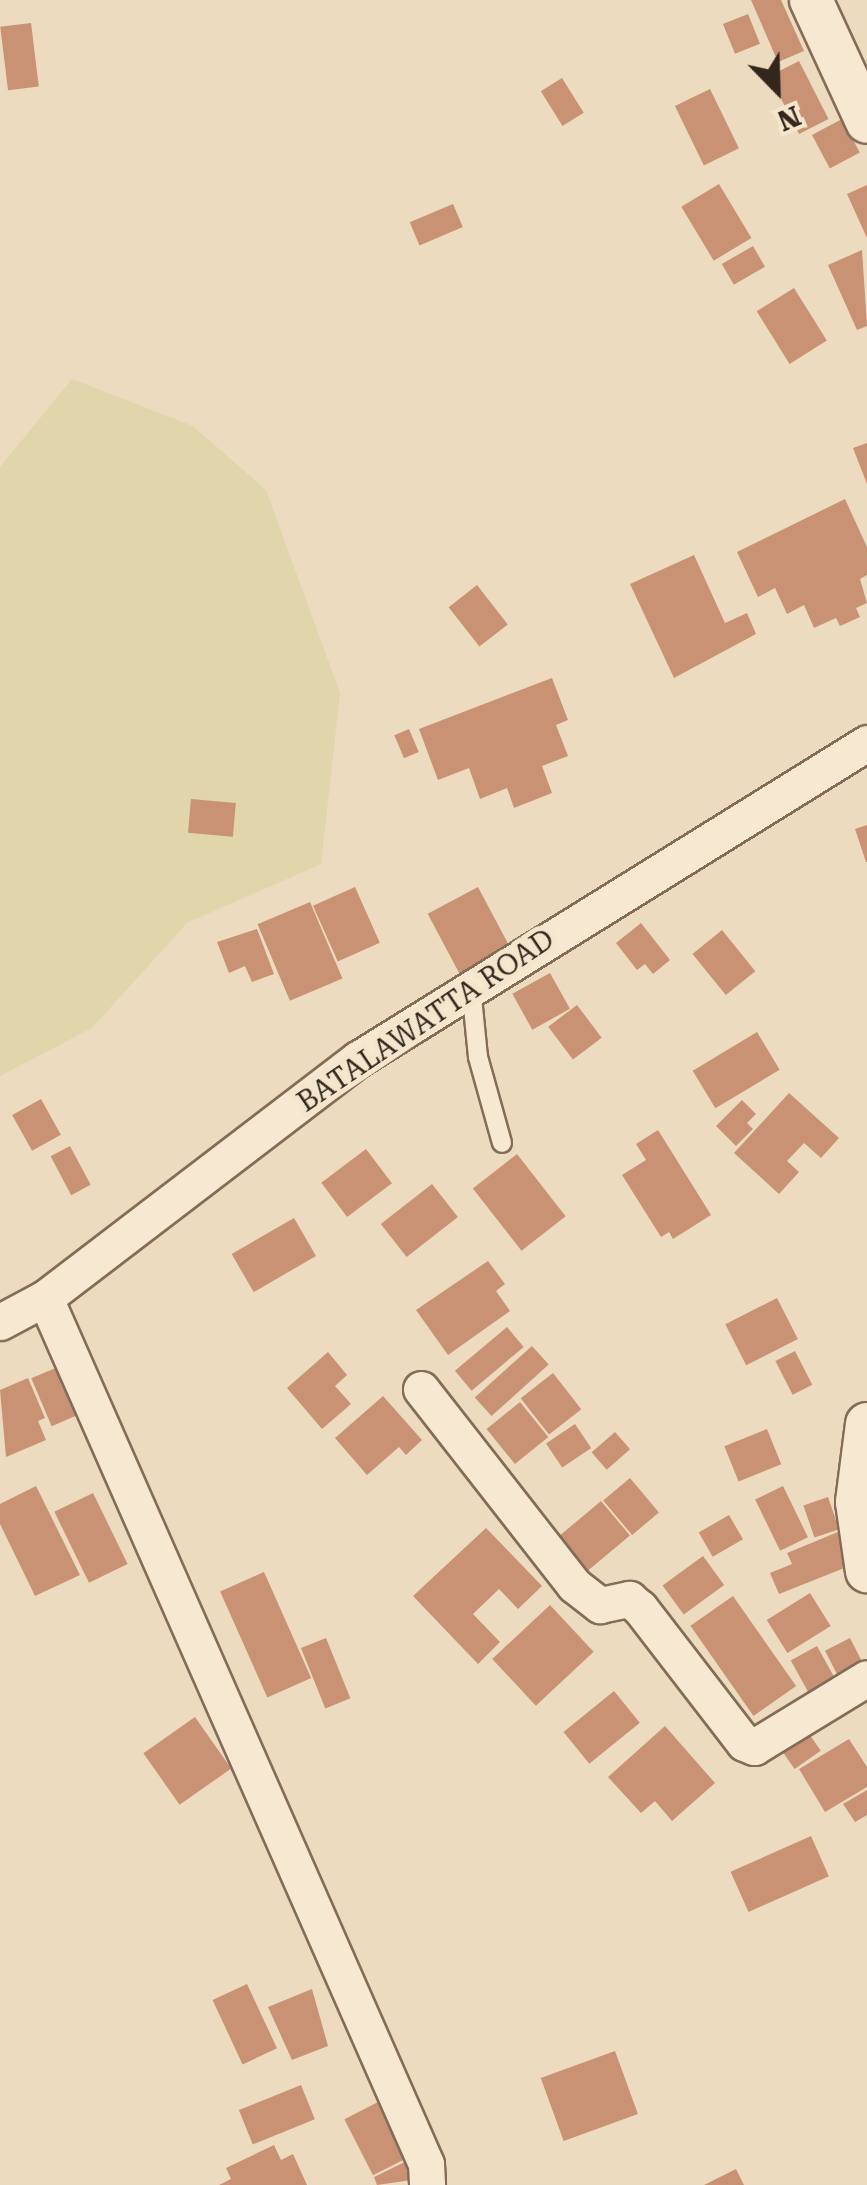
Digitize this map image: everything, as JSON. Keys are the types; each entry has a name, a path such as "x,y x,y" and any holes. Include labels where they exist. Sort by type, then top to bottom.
{"street":[{"path":"810,0 867,122"},
{"name":"BATALAWATTA ROAD","path":"0,1322 45,1298 358,1059 867,743"},
{"path":"45,1298 426,2164 427,2185"},
{"path":"421,1389 574,1585 600,1605 629,1599 640,1608 744,1743 754,1747 867,1678"},
{"path":"867,1424 857,1502 867,1572"}],"lane":[{"path":"471,987 478,1057 502,1143"}],"shaded area":[{"path":"72,379 193,426 266,490 340,693 321,864 187,923 92,1028 0,1076 0,467"}],"building":[{"path":"751,0 781,0 804,51 778,62"},
{"path":"748,14 760,44 735,54 723,24"},
{"path":"31,23 39,87 8,90 0,27"},
{"path":"799,61 829,119 799,134 770,76"},
{"path":"562,78 584,113 563,126 541,91"},
{"path":"710,89 739,148 704,165 675,106"},
{"path":"842,119 860,153 830,169 812,135"},
{"path":"719,184 751,238 714,261 681,207"},
{"path":"867,185 867,238 847,194"},
{"path":"453,204 463,227 420,245 410,222"},
{"path":"753,246 765,267 734,285 722,264"},
{"path":"862,250 867,326 857,330 828,265"},
{"path":"794,288 827,341 790,364 757,311"},
{"path":"867,443 867,484 853,448"},
{"path":"845,499 867,547 867,575 860,579 867,603 856,608 860,617 840,626 836,618 814,628 804,605 787,614 775,588 758,597 737,552"},
{"path":"694,555 725,623 747,613 756,634 674,678 630,584"},
{"path":"477,585 508,624 479,647 449,607"},
{"path":"552,678 568,720 556,725 568,756 542,766 552,793 514,808 507,788 480,799 469,768 438,780 419,729"},
{"path":"409,729 419,752 404,758 394,735"},
{"path":"191,799 236,803 233,837 188,833"},
{"path":"867,825 867,862 866,862 855,829"},
{"path":"355,887 380,943 338,961 313,906"},
{"path":"478,887 510,948 460,975 428,914"},
{"path":"310,902 342,978 290,1001 258,924"},
{"path":"641,923 670,960 653,974 645,964 637,970 616,943"},
{"path":"257,929 274,974 252,982 245,966 229,973 217,942"},
{"path":"722,930 755,971 726,995 692,954"},
{"path":"550,973 570,1009 532,1030 512,994"},
{"path":"577,1005 602,1038 573,1059 548,1027"},
{"path":"757,1032 780,1070 715,1108 693,1071"},
{"path":"789,1093 839,1138 821,1158 804,1143 787,1161 799,1172 779,1194 734,1153"},
{"path":"41,1099 61,1135 32,1151 12,1115"},
{"path":"742,1100 756,1114 747,1123 753,1129 736,1146 716,1126"},
{"path":"658,1130 711,1215 673,1239 669,1232 661,1237 622,1175 646,1160 636,1144"},
{"path":"70,1146 91,1185 71,1195 51,1156"},
{"path":"366,1149 392,1183 347,1217 321,1183"},
{"path":"517,1154 566,1216 522,1251 473,1188"},
{"path":"432,1184 458,1217 407,1257 381,1224"},
{"path":"294,1218 316,1256 254,1292 232,1254"},
{"path":"488,1261 505,1284 496,1291 510,1311 448,1355 416,1310"},
{"path":"777,1298 798,1339 746,1365 725,1324"},
{"path":"507,1327 524,1347 472,1391 455,1371"},
{"path":"532,1346 549,1365 492,1416 475,1398"},
{"path":"795,1351 812,1385 793,1395 775,1361"},
{"path":"328,1352 347,1375 335,1386 351,1404 322,1429 287,1388"},
{"path":"58,1367 78,1415 52,1426 31,1378"},
{"path":"553,1373 581,1409 549,1434 521,1398"},
{"path":"28,1378 45,1418 38,1421 46,1440 6,1457 0,1390"},
{"path":"383,1396 422,1440 406,1455 399,1447 367,1475 335,1438"},
{"path":"520,1402 548,1437 515,1464 487,1429"},
{"path":"575,1424 591,1448 562,1468 546,1444"},
{"path":"767,1429 781,1464 739,1481 724,1446"},
{"path":"615,1432 630,1449 607,1470 592,1452"},
{"path":"630,1478 659,1512 632,1535 603,1500"},
{"path":"36,1486 80,1575 35,1596 0,1524 0,1504"},
{"path":"783,1486 808,1537 780,1551 755,1500"},
{"path":"93,1493 128,1564 89,1583 54,1512"},
{"path":"828,1497 839,1529 814,1538 803,1505"},
{"path":"601,1501 630,1535 588,1571 559,1536"},
{"path":"729,1515 743,1539 713,1557 699,1532"},
{"path":"486,1528 542,1586 518,1609 499,1589 473,1614 500,1642 478,1664 413,1596"},
{"path":"838,1532 852,1565 779,1594 770,1573 792,1564 787,1553"},
{"path":"703,1556 724,1585 684,1615 663,1585"},
{"path":"264,1572 311,1678 267,1697 220,1592"},
{"path":"810,1593 831,1626 787,1653 767,1620"},
{"path":"733,1596 796,1686 753,1716 690,1626"},
{"path":"550,1605 594,1652 536,1706 492,1659"},
{"path":"326,1638 350,1698 325,1708 301,1648"},
{"path":"850,1638 867,1672 842,1685 825,1651"},
{"path":"817,1646 841,1690 815,1704 791,1661"},
{"path":"614,1691 640,1723 589,1764 563,1732"},
{"path":"195,1717 231,1769 180,1805 143,1753"},
{"path":"665,1726 715,1783 672,1821 655,1801 641,1813 608,1777"},
{"path":"807,1731 821,1751 795,1769 781,1749"},
{"path":"849,1739 867,1767 867,1787 825,1812 799,1769"},
{"path":"867,1790 867,1815 855,1822 843,1804"},
{"path":"811,1836 829,1876 749,1912 731,1872"},
{"path":"247,1984 277,2048 243,2064 213,2000"},
{"path":"312,1989 328,2046 292,2060 268,2007"},
{"path":"615,2051 638,2114 564,2141 541,2078"},
{"path":"301,2085 315,2119 253,2144 239,2110"},
{"path":"380,2101 409,2157 373,2175 344,2119"},
{"path":"274,2145 281,2160 293,2154 307,2185 219,2185 231,2179 226,2168"},
{"path":"409,2160 419,2179 377,2185 374,2177"},
{"path":"736,2169 744,2185 704,2185"}]}
